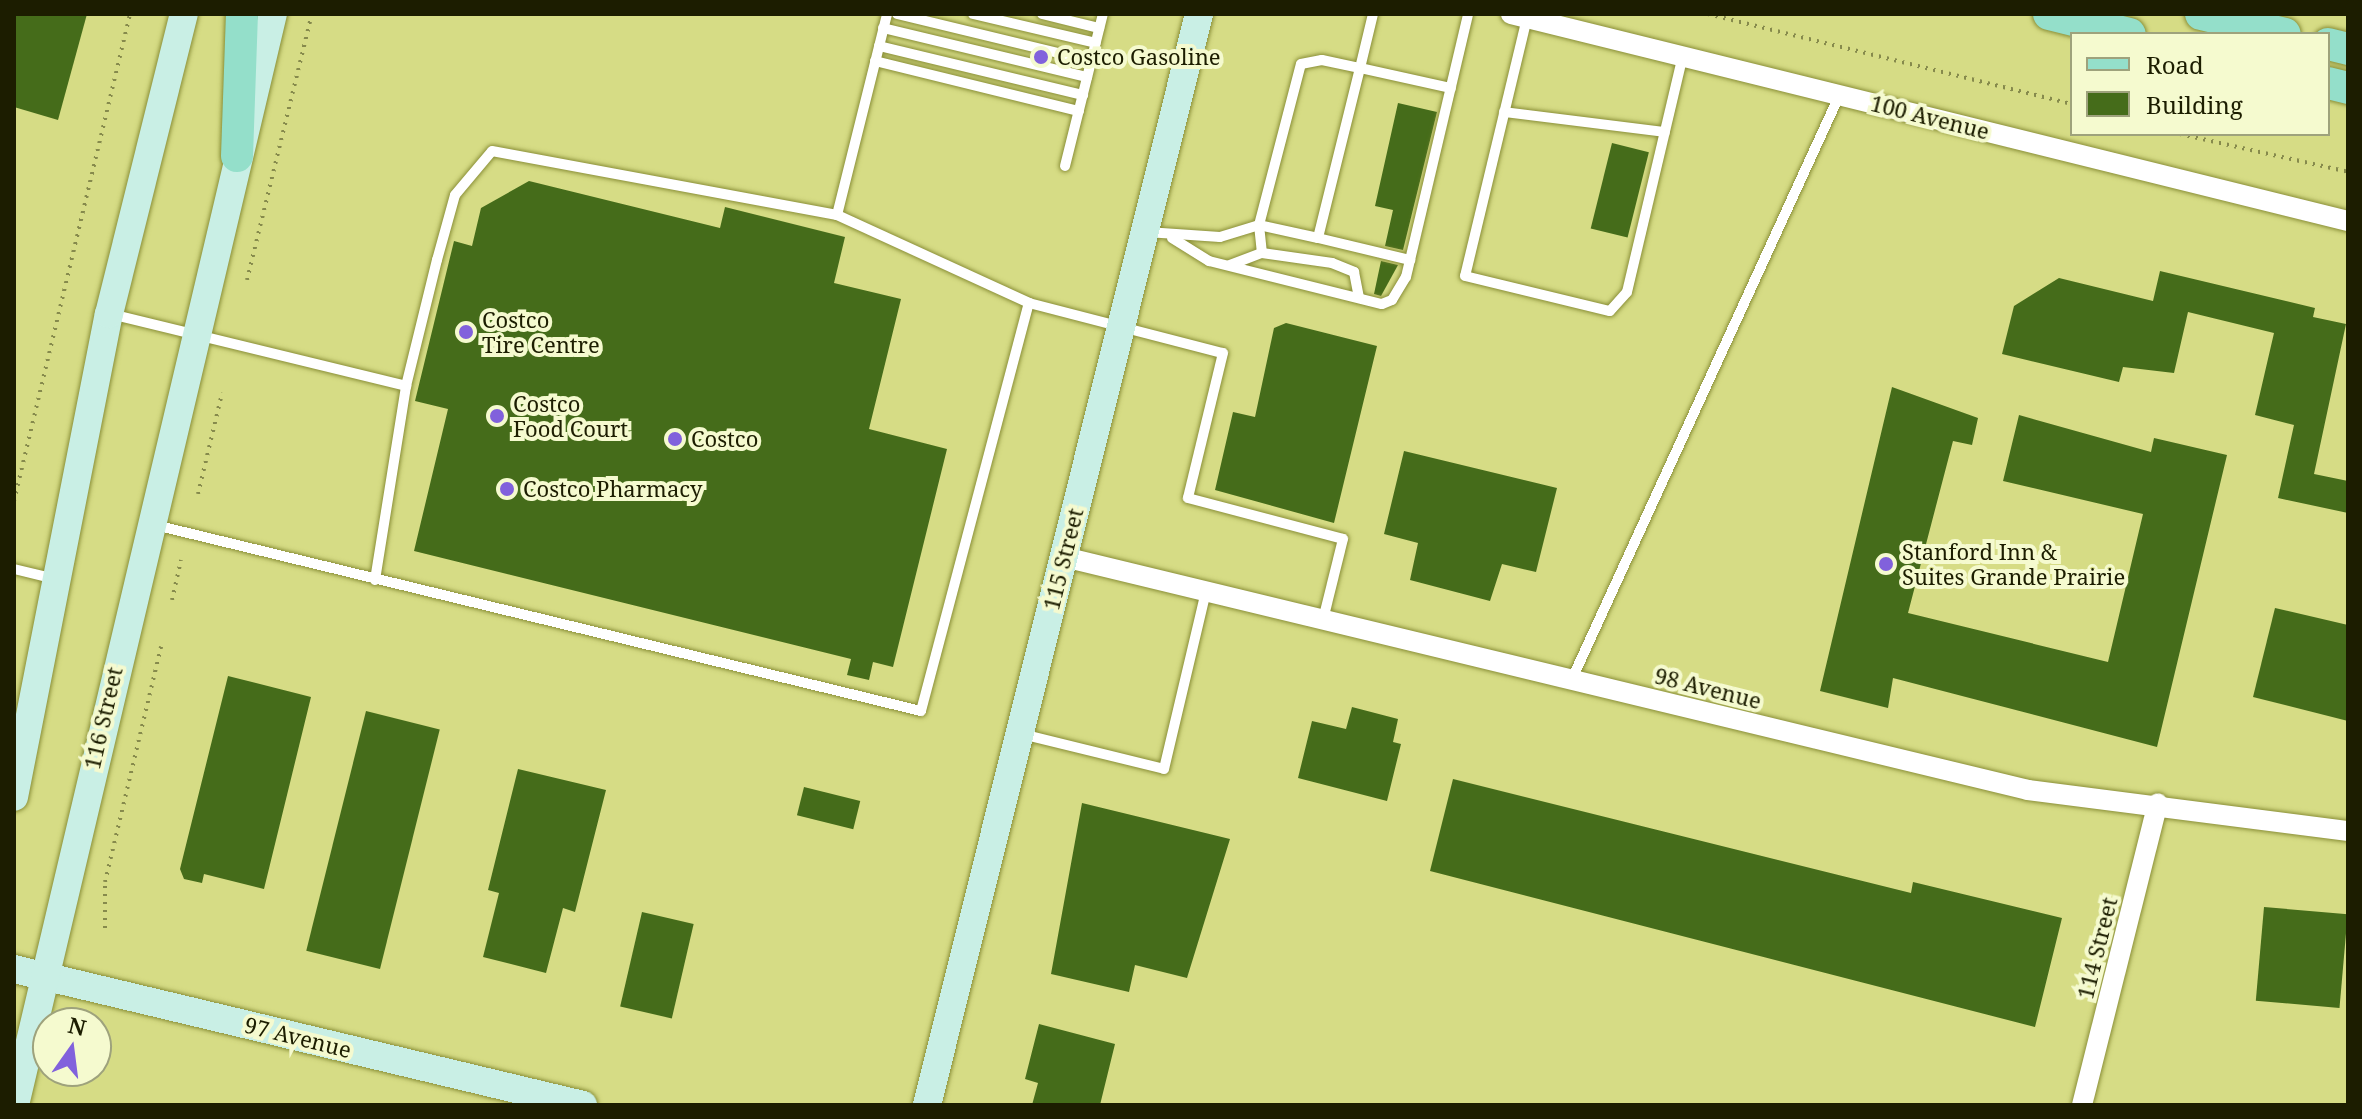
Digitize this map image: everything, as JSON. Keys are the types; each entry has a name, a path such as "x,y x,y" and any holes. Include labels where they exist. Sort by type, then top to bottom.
{"main road":[{"path":"14,797 109,314 184,14"},
{"path":"237,156 242,14"},
{"name":"116 Street","path":"15,1105 149,523 198,334 237,156 273,14"},
{"name":"115 Street","path":"927,1105 1064,557 1117,326 1158,235 1199,14"},
{"path":"2049,14 2122,32"},
{"path":"2201,14 2277,32"},
{"name":"97 Avenue","path":"14,969 583,1105"}],"street":[{"name":"100 Avenue","path":"1519,16 2348,221"},
{"name":"98 Avenue","path":"1064,557 2028,790 2158,803 2348,831"},
{"name":"114 Street","path":"2082,1105 2158,803"}],"lane":[{"path":"837,215 887,14"},
{"path":"897,14 1092,61"},
{"path":"973,14 1096,43"},
{"path":"1042,14 1099,28"},
{"path":"1065,166 1103,14"},
{"path":"1318,238 1373,14"},
{"path":"1158,235 1228,266 1359,298 1392,300 1410,260 1468,14"},
{"path":"1519,16 1504,112 1465,276 1610,311 1627,292 1683,56"},
{"path":"883,28 1087,77"},
{"path":"879,46 1083,95"},
{"path":"1262,253 1259,225 1296,69 1309,60 1451,88"},
{"path":"875,61 1079,111"},
{"path":"1572,679 1840,94"},
{"path":"1504,112 1665,132"},
{"path":"375,580 406,386 455,195 492,151 837,215 1029,303 1223,353 1188,498 1343,539 1323,620"},
{"path":"1158,235 1220,237 1259,225 1410,260"},
{"path":"1228,266 1262,253 1344,266 1358,282 1359,298"},
{"path":"149,523 921,711 1029,303"},
{"path":"109,314 406,386"},
{"path":"14,569 55,579"},
{"path":"1020,734 1164,769 1206,592"}],"path":[{"path":"14,501 130,14"},
{"path":"247,280 312,14"},
{"path":"1708,14 2070,104"},
{"path":"2189,136 2348,172"},
{"path":"198,494 222,393"},
{"path":"172,600 181,560"},
{"path":"105,928 105,882 161,647"}],"building":[{"path":"14,14 87,14 58,120 14,107"},
{"path":"1398,103 1437,112 1403,250 1385,246 1393,210 1375,206"},
{"path":"1612,143 1649,152 1628,238 1591,228"},
{"name":"Costco","path":"529,181 720,228 725,207 845,237 834,283 901,299 869,429 947,449 893,667 873,662 869,680 847,675 851,659 414,551 448,409 415,401 454,241 472,246 481,208"},
{"path":"1381,261 1398,265 1381,296 1374,294"},
{"path":"2160,271 2315,308 2313,317 2346,324 2314,474 2348,481 2348,513 2278,498 2294,425 2255,415 2274,333 2188,312 2174,373 2123,367 2119,382 2002,354 2014,306 2059,278 2153,301"},
{"path":"1286,323 1377,346 1334,523 1215,490 1233,412 1255,417 1274,328"},
{"name":"Stanford Inn & Suites Grande Prairie","path":"1892,387 1978,418 1972,445 1953,441 1908,613 2108,662 2143,514 2003,481 2019,415 2151,452 2154,438 2227,455 2157,747 1893,678 1888,708 1820,691"},
{"path":"1404,451 1557,488 1536,572 1502,564 1490,601 1410,580 1418,543 1384,534"},
{"path":"2275,608 2348,625 2348,721 2253,697"},
{"path":"228,676 311,697 264,889 204,874 202,883 184,879 180,869"},
{"path":"1352,707 1398,719 1393,742 1401,744 1387,801 1298,778 1312,721 1346,729"},
{"path":"366,711 440,729 380,969 306,951"},
{"path":"518,769 606,790 575,912 563,908 546,973 483,957 499,893 488,890"},
{"path":"1453,779 1911,893 1913,882 2062,918 2035,1027 1430,871"},
{"path":"804,787 860,801 853,829 797,815"},
{"path":"1082,803 1230,839 1187,978 1135,965 1129,992 1051,974"},
{"path":"2264,907 2348,914 2339,1008 2256,1001"},
{"path":"642,912 694,924 672,1018 620,1007"},
{"path":"1039,1024 1115,1044 1100,1105 1032,1105 1038,1083 1025,1079"}],"place":[{"name":"Costco Gasoline","path":"1041,57"},
{"name":"Costco Tire Centre","path":"466,332"},
{"name":"Costco Food Court","path":"497,416"},
{"name":"Costco","path":"675,439"},
{"name":"Costco Pharmacy","path":"507,489"},
{"name":"Stanford Inn & Suites Grande Prairie","path":"1886,564"}]}
